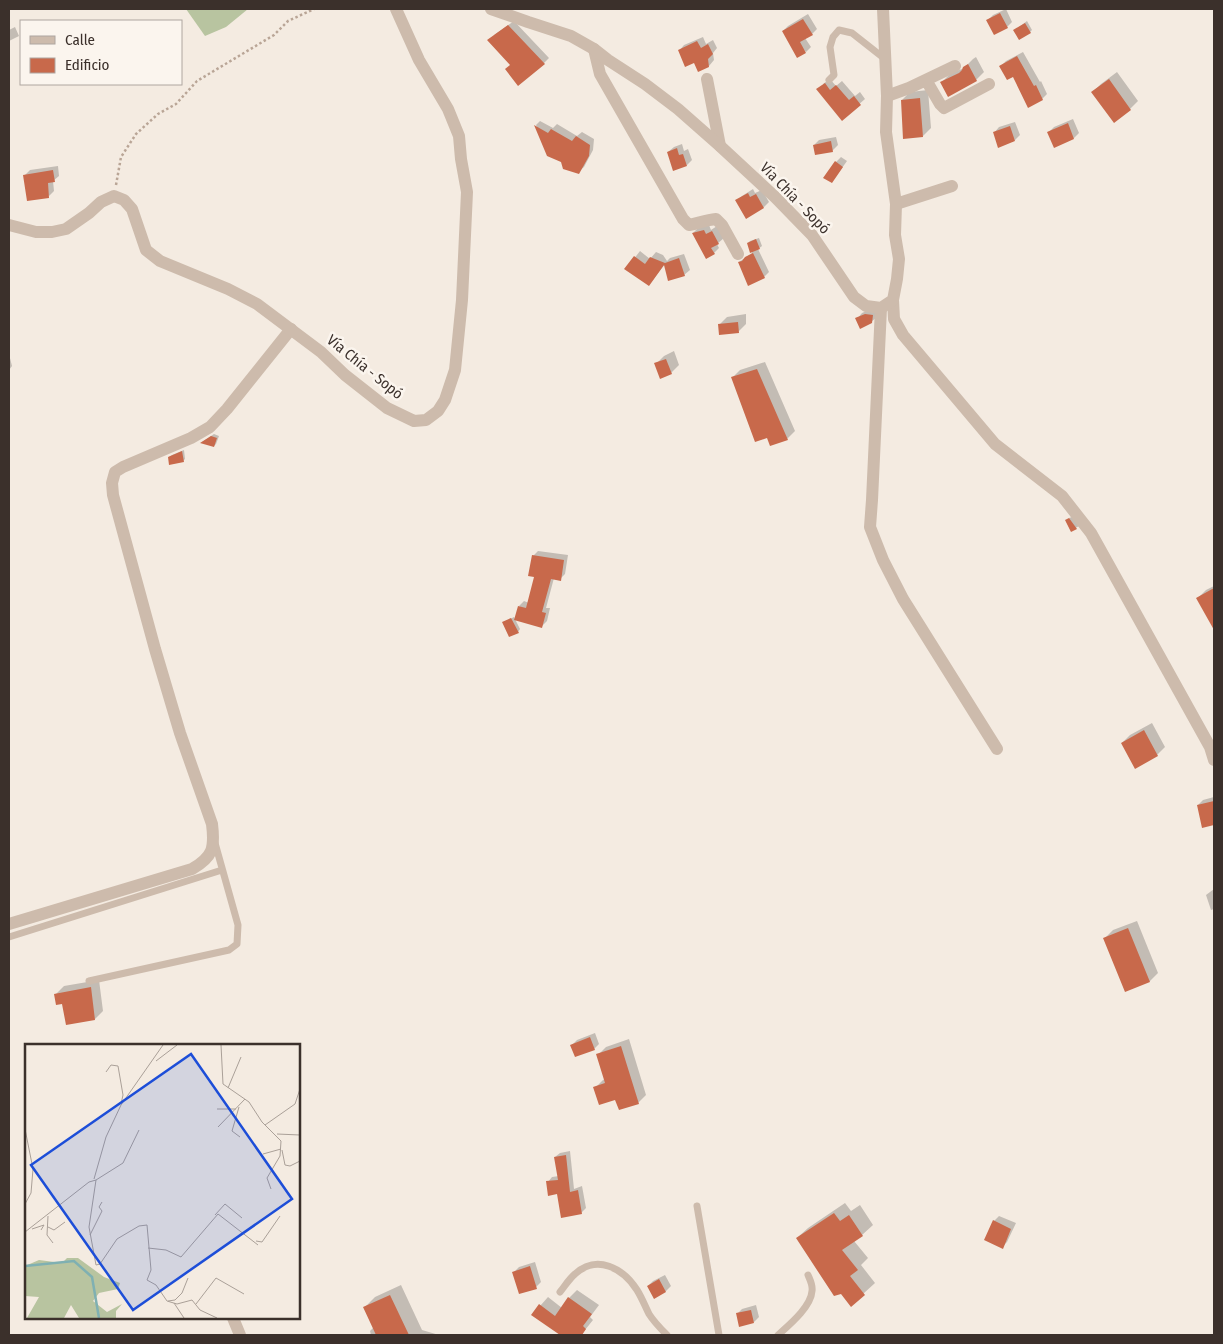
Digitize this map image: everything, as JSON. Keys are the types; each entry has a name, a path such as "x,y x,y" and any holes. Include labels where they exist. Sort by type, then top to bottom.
{"street":[{"name":"Vía Chía - Sopó","path":"114,196 124,200 132,209 146,250 160,261 236,292 257,304 321,352 345,375 387,408 400,416 414,421 426,420 438,411 445,400 455,370 462,300 467,192 459,136 448,110 419,60 396,9"},
{"name":"Vía Chía - Sopó","path":"491,9 571,36 646,84 720,146 775,197 812,235 854,297 866,306 881,308"},
{"path":"883,9 888,96 886,132 896,204 896,235 899,259 893,300 894,320 909,343 995,444 1062,496 1091,533 1212,748 1214,760"},
{"path":"594,49 600,74 683,219 689,225 716,218 738,254"},
{"path":"888,96 910,88 955,66"},
{"path":"707,79 720,146"},
{"path":"926,80 944,108 989,84"},
{"path":"896,204 952,186"},
{"path":"9,225 36,232 52,232 66,229 101,202 114,196"},
{"path":"893,300 881,308 870,527 903,599 997,749"},
{"path":"9,924 192,869 204,862 211,850 214,839 212,824 180,734 155,649 113,494 112,483 115,472 123,467 190,438 210,427 227,409 291,329"},
{"path":"233,1319 240,1335"}],"lane":[{"path":"829,80 834,75 830,47 833,37 839,30 852,33 886,59"},
{"path":"89,981 229,950 237,944 238,925 214,839"},
{"path":"9,938 222,870"},
{"path":"697,1206 719,1335"},
{"path":"560,1292 576,1274 589,1266 604,1264 629,1279 650,1315 667,1335"},
{"path":"778,1335 792,1322 809,1301 812,1285 808,1275"}],"path":[{"path":"114,196 122,157 136,134 158,114 176,104 197,81 274,35 288,21 314,9"}],"green space":[{"path":"186,9 248,9 226,27 205,36"}],"building":[{"path":"1000,13 1008,28 994,35 986,20"},
{"path":"803,19 813,35 800,42 806,53 797,58 782,31"},
{"path":"1025,23 1031,33 1019,40 1013,30"},
{"path":"508,25 545,64 518,86 505,69 510,65 487,40"},
{"path":"697,41 701,48 708,44 713,54 708,59 709,67 698,72 694,63 685,67 678,50"},
{"path":"1017,56 1034,86 1036,85 1043,100 1028,108 1013,77 1007,80 999,66"},
{"path":"968,64 977,81 948,97 940,82 959,73"},
{"path":"1109,79 1131,110 1114,123 1091,92"},
{"path":"825,83 830,90 836,85 849,100 854,96 861,105 842,121 816,89"},
{"path":"920,98 923,137 903,139 901,100"},
{"path":"1068,123 1074,139 1054,148 1047,132"},
{"path":"534,125 548,133 551,129 572,141 576,136 590,145 589,156 579,174 563,169 561,162 547,156"},
{"path":"1010,126 1015,141 998,148 993,132"},
{"path":"831,141 833,152 815,155 813,145"},
{"path":"677,148 679,155 683,154 687,166 673,171 667,152"},
{"path":"835,161 843,167 832,183 823,178"},
{"path":"53,170 55,182 48,183 49,198 27,201 23,175"},
{"path":"748,193 750,197 756,194 764,208 746,219 735,200"},
{"path":"704,230 706,234 712,231 719,244 711,248 715,254 706,259 692,233"},
{"path":"756,239 760,249 750,253 747,243"},
{"path":"753,253 765,278 748,286 738,262"},
{"path":"634,256 645,264 650,257 665,263 679,258 685,276 668,281 664,265 649,286 624,269"},
{"path":"865,314 873,315 872,323 860,329 855,318"},
{"path":"738,322 739,333 719,335 718,324"},
{"path":"666,359 672,374 660,379 654,363"},
{"path":"757,369 788,440 770,446 767,438 755,442 731,377"},
{"path":"211,436 217,438 214,447 200,443"},
{"path":"182,451 184,462 169,465 168,457"},
{"path":"1069,518 1077,529 1071,532 1065,520"},
{"path":"532,555 564,560 561,581 551,579 542,612 546,613 542,628 514,620 518,606 526,608 534,577 528,576"},
{"path":"1214,588 1214,630 1196,598"},
{"path":"511,618 519,633 509,637 502,622"},
{"path":"1144,730 1158,756 1135,769 1121,743"},
{"path":"1214,801 1214,825 1202,828 1197,805"},
{"path":"1128,928 1150,982 1125,992 1103,938"},
{"path":"91,987 95,1020 66,1025 62,1004 56,1005 54,994"},
{"path":"590,1037 595,1050 575,1057 570,1045"},
{"path":"621,1046 639,1104 619,1110 615,1100 599,1105 593,1087 605,1083 596,1054"},
{"path":"566,1155 570,1192 578,1190 582,1214 561,1218 557,1194 548,1196 546,1181 558,1180 554,1157"},
{"path":"834,1213 840,1221 849,1215 863,1236 842,1250 858,1270 850,1276 865,1295 851,1307 841,1294 834,1296 796,1238"},
{"path":"993,1220 1011,1229 1003,1249 984,1240"},
{"path":"530,1266 537,1289 519,1294 512,1272"},
{"path":"659,1279 666,1292 654,1299 647,1286"},
{"path":"390,1295 409,1335 376,1335 363,1307"},
{"path":"568,1297 592,1314 583,1326 586,1329 582,1335 560,1335 531,1315 539,1304 555,1316"},
{"path":"751,1310 754,1323 739,1327 736,1313"}]}
